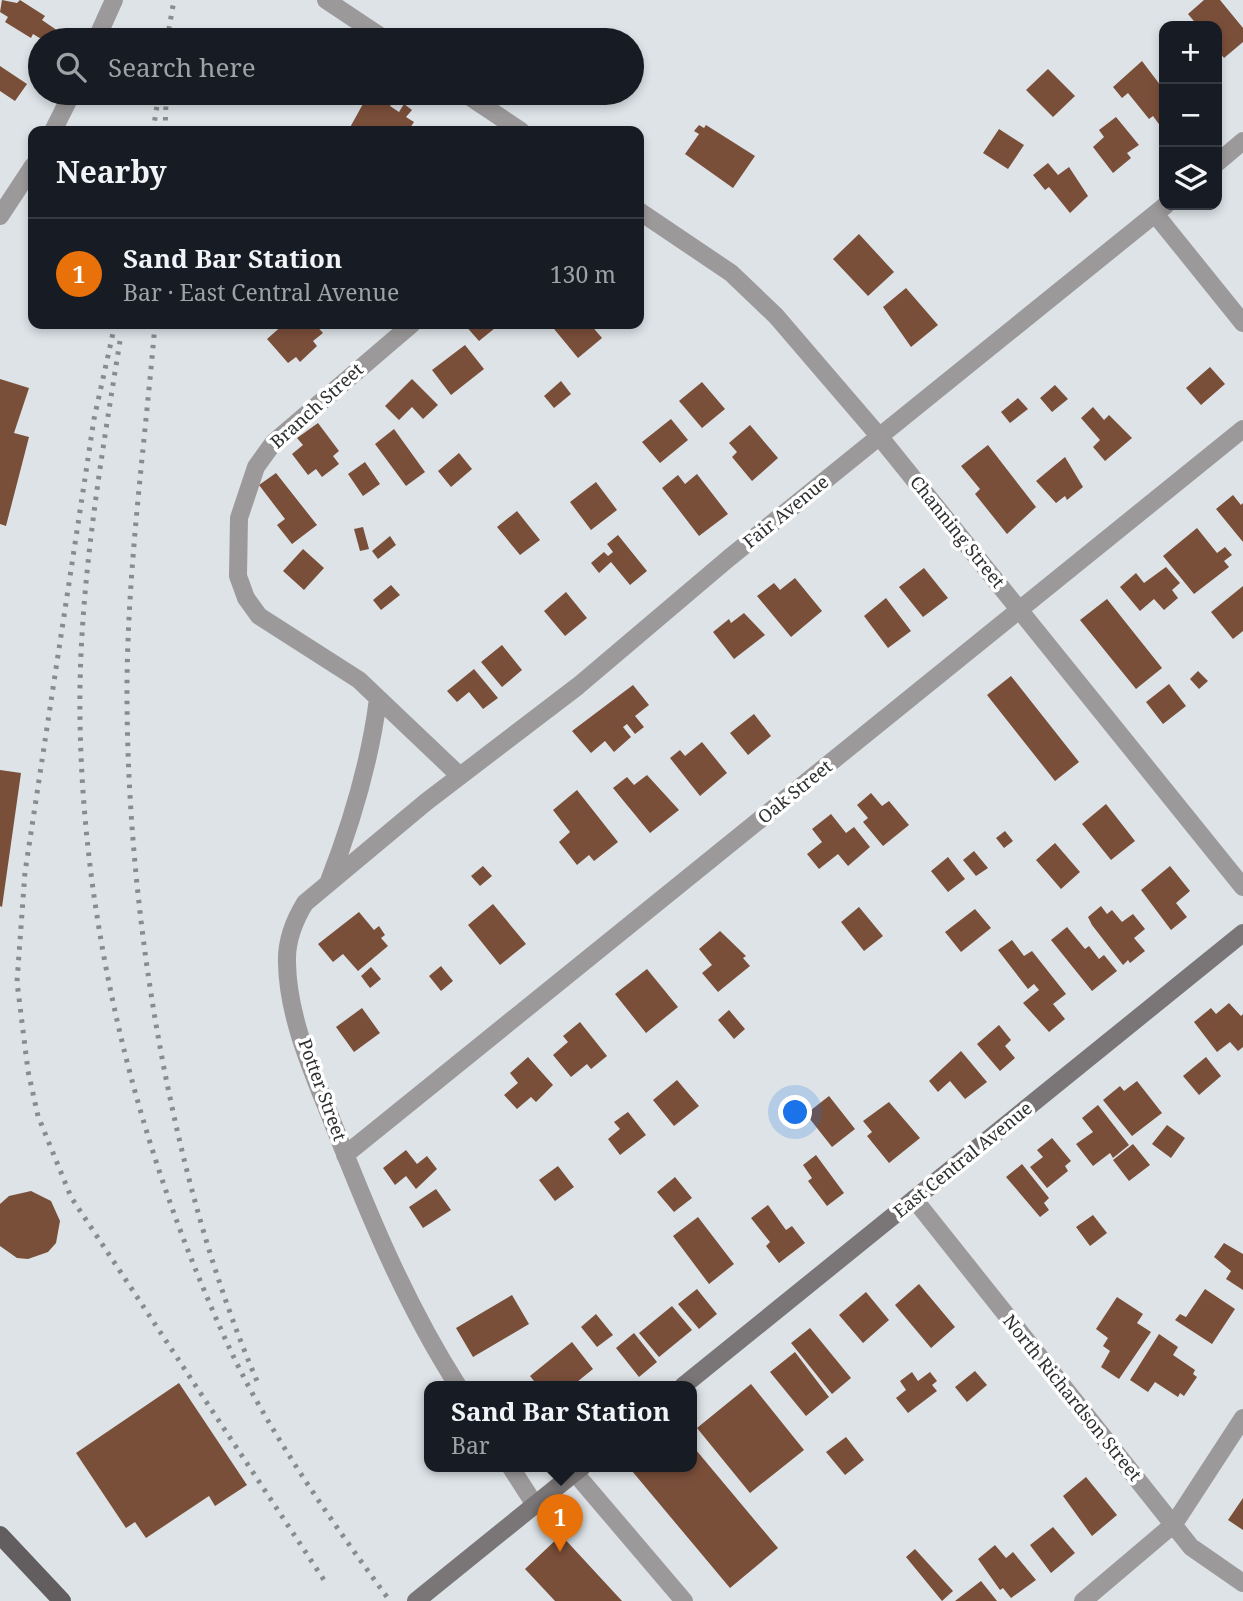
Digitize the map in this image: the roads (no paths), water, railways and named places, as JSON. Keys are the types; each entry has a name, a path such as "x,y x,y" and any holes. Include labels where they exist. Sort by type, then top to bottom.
{"main road":[{"name":"East Central Avenue","path":"689,1381 1243,933"},
{"path":"415,1601 576,1472"},
{"path":"0,1535 62,1601"}],"street":[{"path":"101,28 114,0"},
{"path":"326,0 368,28"},
{"path":"56,126 66,105"},
{"path":"482,105 514,126"},
{"path":"1222,159 1243,141"},
{"path":"0,216 28,174"},
{"path":"1160,210 1243,323"},
{"name":"Fair Avenue","path":"405,819 579,686 879,436 1160,210"},
{"name":"Channing Street","path":"644,214 749,288 879,436 1243,887"},
{"name":"Branch Street","path":"406,329 274,442 256,467 239,518 238,576 253,610 277,630 347,671 460,776"},
{"name":"Oak Street","path":"345,1154 1243,429"},
{"path":"327,885 348,833 373,745 378,699"},
{"name":"Potter Street","path":"405,819 305,903 290,933 287,963 309,1062 365,1206 422,1325 455,1381"},
{"name":"North Richardson Street","path":"914,1199 1191,1547 1243,1583"},
{"path":"1083,1601 1174,1524 1243,1418"},
{"path":"514,1472 535,1505"},
{"path":"581,1472 684,1601"}],"railway":[{"path":"169,28 174,0"},
{"path":"154,126 157,105"},
{"path":"165,126 166,105"},
{"path":"114,329 94,419 25,872 17,982 28,1071 38,1116 71,1197 326,1583"},
{"path":"155,329 128,639 129,769 135,858 144,948 177,1129 199,1217 226,1302 257,1381"},
{"path":"120,341 92,530 80,673 83,791 90,862 113,1002 149,1140 197,1273 229,1346 250,1389 299,1471 390,1601"}],"place":[{"name":"Sand Bar Station","path":"560,1552"}]}
